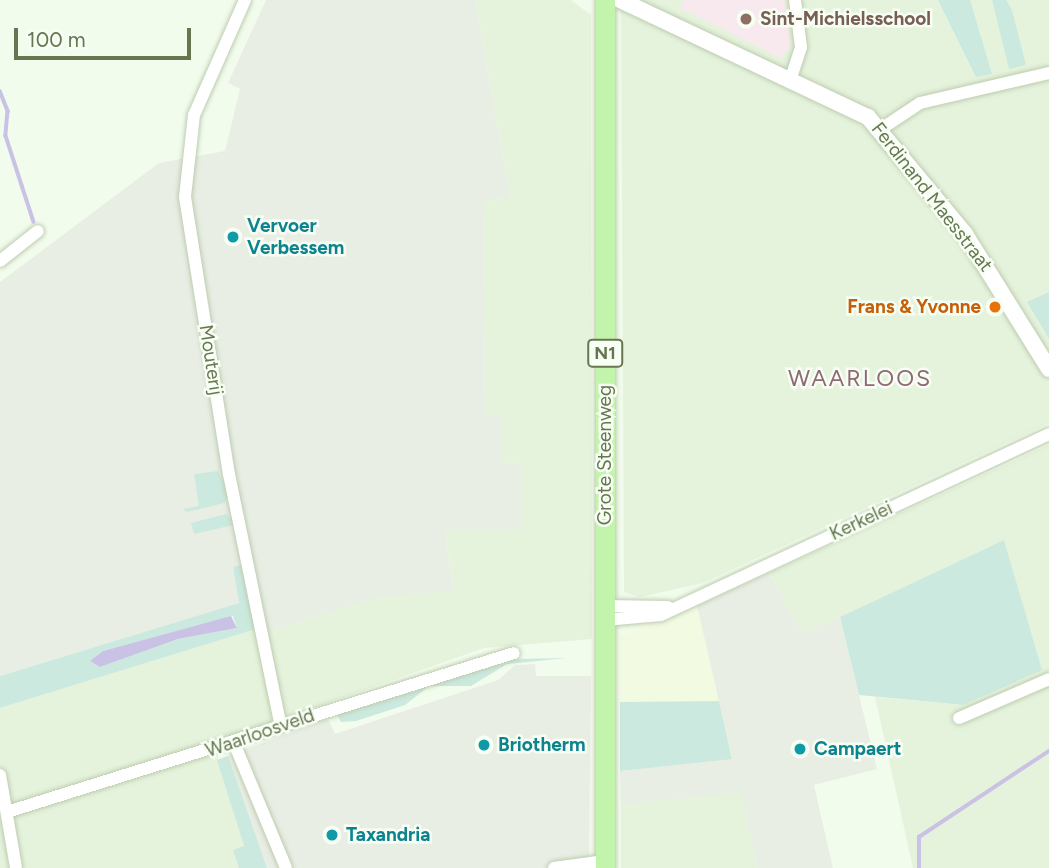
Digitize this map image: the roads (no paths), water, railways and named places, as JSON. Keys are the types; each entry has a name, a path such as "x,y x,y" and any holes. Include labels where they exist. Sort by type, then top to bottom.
{"main road":[{"name":"Grote Steenweg","path":"605,0 605,864"}],"street":[{"name":"Mouterij","path":"245,0 194,115 185,197 229,474 281,727"},
{"name":"Ferdinand Maesstraat","path":"620,0 857,110 881,129 992,272 1049,369"},
{"path":"791,78 801,47 795,0"},
{"path":"881,129 920,103 1049,73"},
{"path":"0,261 38,231"},
{"name":"Kerkelei","path":"605,613 661,615 1049,434"},
{"name":"Waarloosveld","path":"7,812 514,653"},
{"path":"959,718 1049,679"},
{"path":"234,743 286,868"},
{"path":"0,775 16,868"},
{"path":"554,868 605,864"}],"waterway":[{"path":"0,91 8,111 6,136 34,222"},
{"path":"919,868 919,837 1049,751"}],"place":[{"name":"Sint-Michielsschool","path":"746,19"},
{"name":"Vervoer Verbessem","path":"233,237"},
{"name":"Frans & Yvonne","path":"995,307"},
{"name":"Briotherm","path":"484,745"},
{"name":"Campaert","path":"800,749"},
{"name":"Taxandria","path":"332,835"}],"district":[{"name":"WAARLOOS","path":"860,378"}]}
